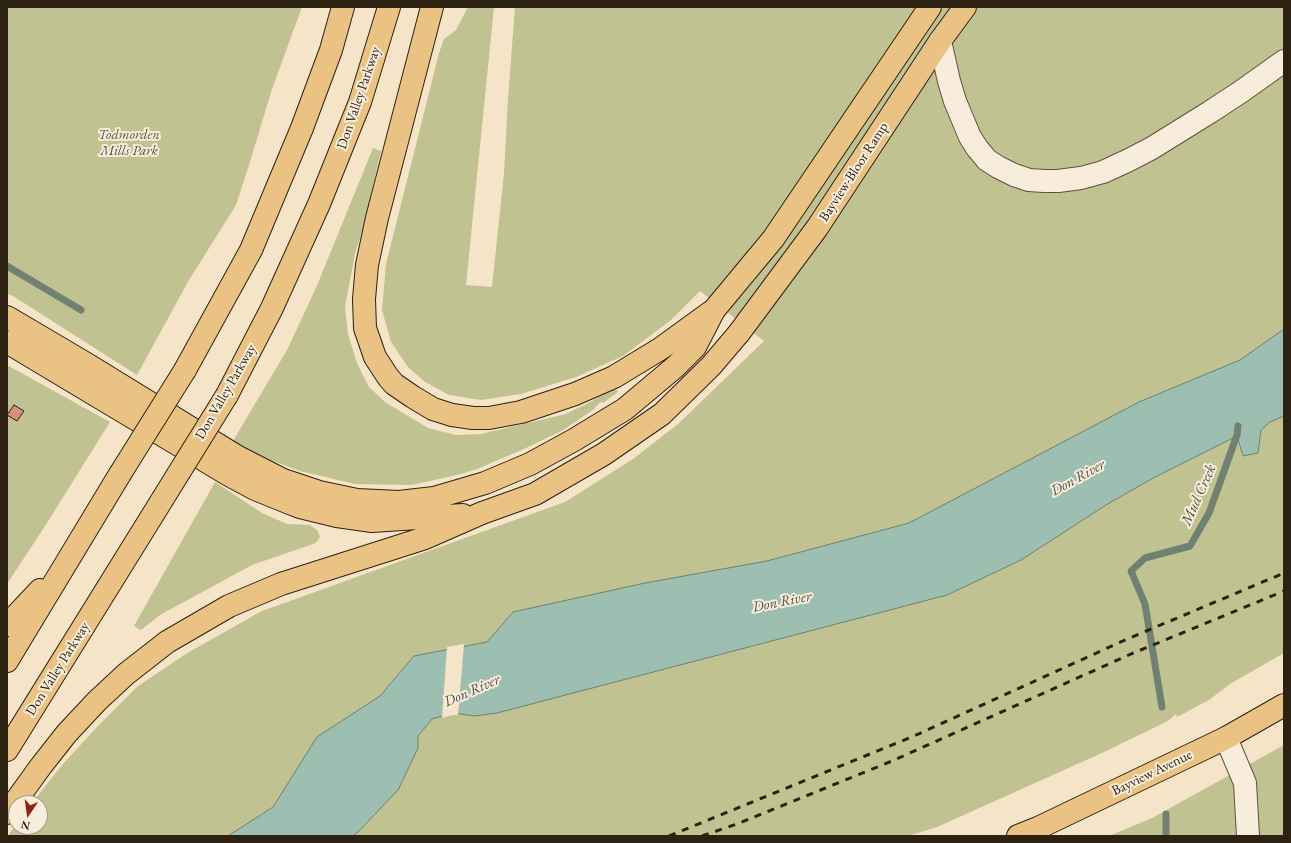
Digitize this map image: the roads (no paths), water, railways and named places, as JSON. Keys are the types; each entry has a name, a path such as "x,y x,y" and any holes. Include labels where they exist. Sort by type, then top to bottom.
{"main road":[{"path":"7,661 185,370 251,250 302,128 331,50 343,7"},
{"name":"Don Valley Parkway","path":"7,750 227,395 272,308 319,204 360,102 389,7"},
{"path":"432,7 377,218 367,265 364,299 365,328 375,357 394,384 433,409 452,415 473,418 489,418 521,412 575,394 614,377 660,350 714,310"},
{"name":"Bayview-Bloor Ramp","path":"714,310 773,239 930,7"},
{"name":"Bayview-Bloor Ramp","path":"482,513 535,494 604,454 662,414 711,366 739,333 817,228 940,41 965,7"},
{"path":"7,317 238,457 283,480 319,492 357,500 398,502 434,498 485,483 530,464 574,440 625,409 675,368 695,347 714,310"},
{"path":"7,342 229,475 255,489 294,505 337,516 372,521 482,513"},
{"path":"7,813 67,733 97,701 126,674 167,642 229,606 281,584 425,538 482,513"},
{"path":"7,625 67,562"},
{"name":"Bayview Avenue","path":"1018,836 1038,828 1226,738 1284,705"}],"lane":[{"path":"940,41 955,101 970,137 977,148 987,160 998,167 1029,180 1058,181 1081,178 1103,172 1129,160 1152,148 1210,112 1284,61"},
{"path":"1226,738 1245,784 1248,836"}],"water":[{"name":"Don River","path":"1284,329 1284,416 1270,422 1261,430 1258,453 1243,456 1237,436 1155,477 1106,505 1021,560 947,595 497,713 475,716 453,713 432,719 418,736 418,748 398,790 353,836 228,836 273,807 317,737 380,696 414,656 487,642 513,612 645,583 767,561 909,523 1139,402 1240,360"}],"waterway":[{"path":"7,266 81,310"},
{"name":"Mud Creek","path":"1162,707 1145,604 1131,571 1145,558 1190,546 1209,513 1237,435 1238,426"},
{"name":"Mud Creek","path":"1166,814 1166,836"}],"railway":[{"path":"669,836 914,736 1125,640 1284,573"},
{"path":"702,836 737,824 892,761 1131,654 1284,591"}],"park label":[{"name":"Todmorden Mills Park","path":"129,144"}]}
